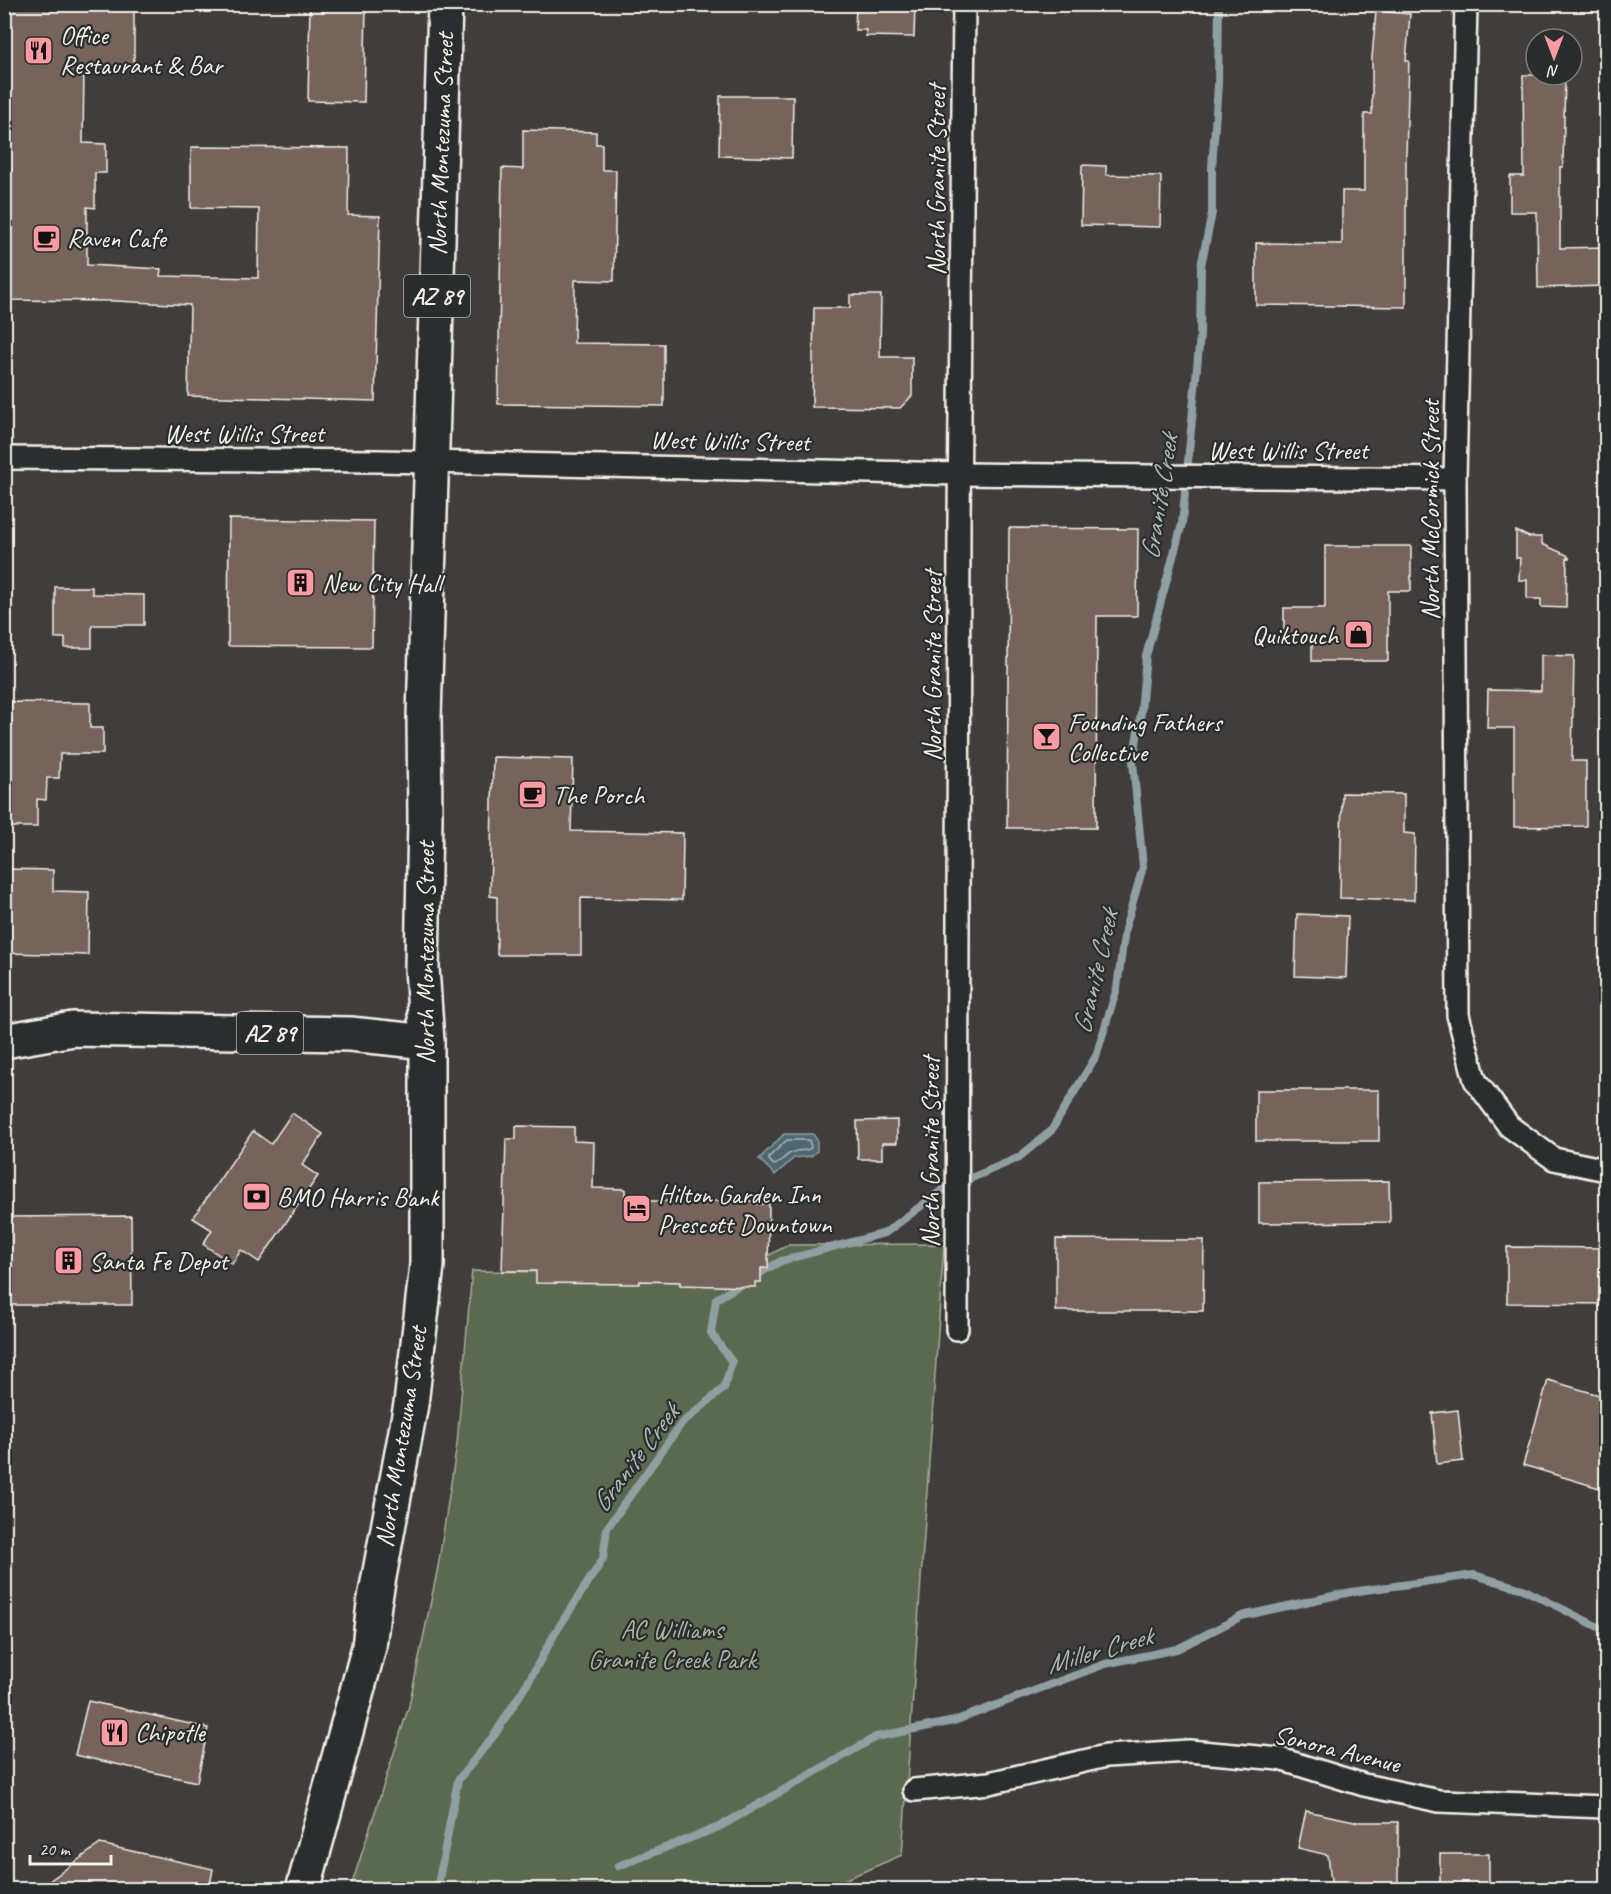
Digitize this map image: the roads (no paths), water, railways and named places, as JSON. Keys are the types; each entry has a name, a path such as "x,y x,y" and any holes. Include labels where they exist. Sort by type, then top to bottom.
{"main road":[{"name":"North Montezuma Street","path":"303,1890 369,1647 374,1604 411,1404 427,1264 427,1042 422,968 424,717 445,4"},
{"name":"AZ 89","path":"4,1041 73,1029 350,1034 427,1042"}],"street":[{"name":"North Granite Street","path":"957,1329 964,4"},
{"name":"North McCormick Street","path":"1466,4 1455,479 1458,1016 1475,1080 1509,1126 1554,1159 1606,1170"},
{"name":"West Willis Street","path":"4,458 379,461 431,464 706,467 961,474 1455,479"},
{"name":"Sonora Avenue","path":"914,1790 989,1783 1106,1756 1189,1751 1280,1759 1364,1785 1439,1802 1606,1808"}],"water":[{"path":"784,1134 813,1134 817,1140 817,1151 811,1156 794,1158 775,1175 759,1159"}],"waterway":[{"name":"Granite Creek","path":"437,1890 458,1780 495,1734 530,1679 555,1633 603,1559 607,1528 681,1424 724,1388 732,1362 711,1333 716,1299 781,1261 885,1233 941,1191 1018,1158 1051,1131 1096,1056 1117,988 1125,929 1143,867 1133,762 1141,712 1146,656 1182,524 1200,336 1201,266 1212,213 1219,4"},
{"name":"Miller Creek","path":"618,1866 719,1827 876,1737 954,1721 1105,1664 1177,1649 1242,1616 1351,1592 1474,1575 1523,1589 1606,1631"}],"place":[{"name":"Office Restaurant & Bar","path":"39,50"},
{"name":"Raven Cafe","path":"46,238"},
{"name":"New City Hall","path":"301,583"},
{"name":"Quiktouch","path":"1359,635"},
{"name":"Founding Fathers Collective","path":"1047,737"},
{"name":"The Porch","path":"532,795"},
{"name":"BMO Harris Bank","path":"256,1197"},
{"name":"Hilton Garden Inn Prescott Downtown","path":"637,1209"},
{"name":"Santa Fe Depot","path":"68,1261"},
{"name":"Chipotle","path":"114,1732"}],"park label":[{"name":"AC Williams Granite Creek Park","path":"672,1644"}]}
